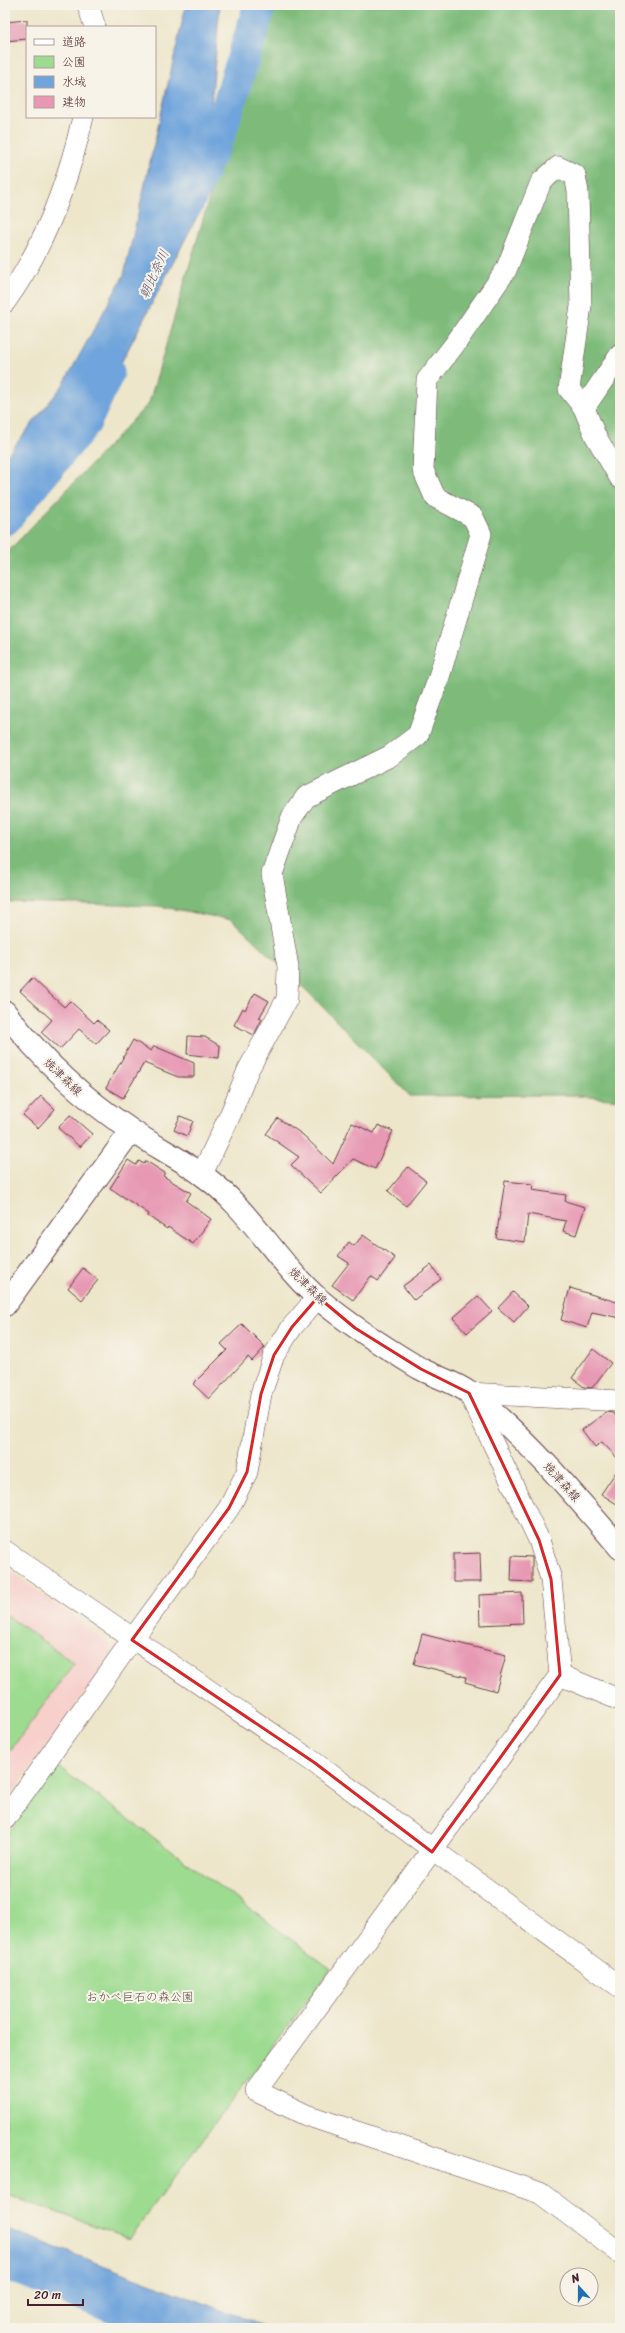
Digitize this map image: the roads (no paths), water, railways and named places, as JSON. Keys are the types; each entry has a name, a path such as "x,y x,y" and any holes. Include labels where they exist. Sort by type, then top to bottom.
{"main road":[{"name":"焼津森線","path":"5,1012 27,1040 60,1076 87,1100 131,1131 202,1174 236,1204 289,1270 318,1298 355,1328 421,1369 469,1393 539,1456 620,1548"},
{"path":"5,1305 131,1131"}],"street":[{"path":"88,5 95,26"},
{"path":"5,302 46,234 74,155 83,118"},
{"path":"202,1174 231,1113 248,1070 287,999 288,967 272,874 292,817 306,797 390,756 418,735 439,677 481,534 473,517 435,497 423,470 427,380 455,344 506,270 541,182 558,167 575,175 578,192 581,306 569,389 584,408 595,435 620,478"},
{"path":"584,408 620,356"},
{"path":"5,1818 132,1640 230,1508 247,1472 261,1394 274,1355 292,1327 318,1298"},
{"path":"620,1401 469,1393 539,1540 551,1579 560,1675 256,2091 306,2115 540,2193 620,2253"},
{"path":"5,1550 132,1640 314,1763 432,1852 620,1987"},
{"path":"560,1675 620,1700"}],"water":[{"path":"186,5 220,5 202,207 107,390 5,519 5,458 63,385 124,275"},
{"path":"5,2228 269,2328 158,2328 5,2255"}],"waterway":[{"name":"朝比奈川","path":"187,204 219,135 260,5"},
{"name":"朝比奈川","path":"5,519 85,422 108,372"},
{"name":"朝比奈川","path":"5,2266 21,2269 164,2328"}],"park label":[{"name":"おかべ巨石の森公園","path":"140,1997"}]}
